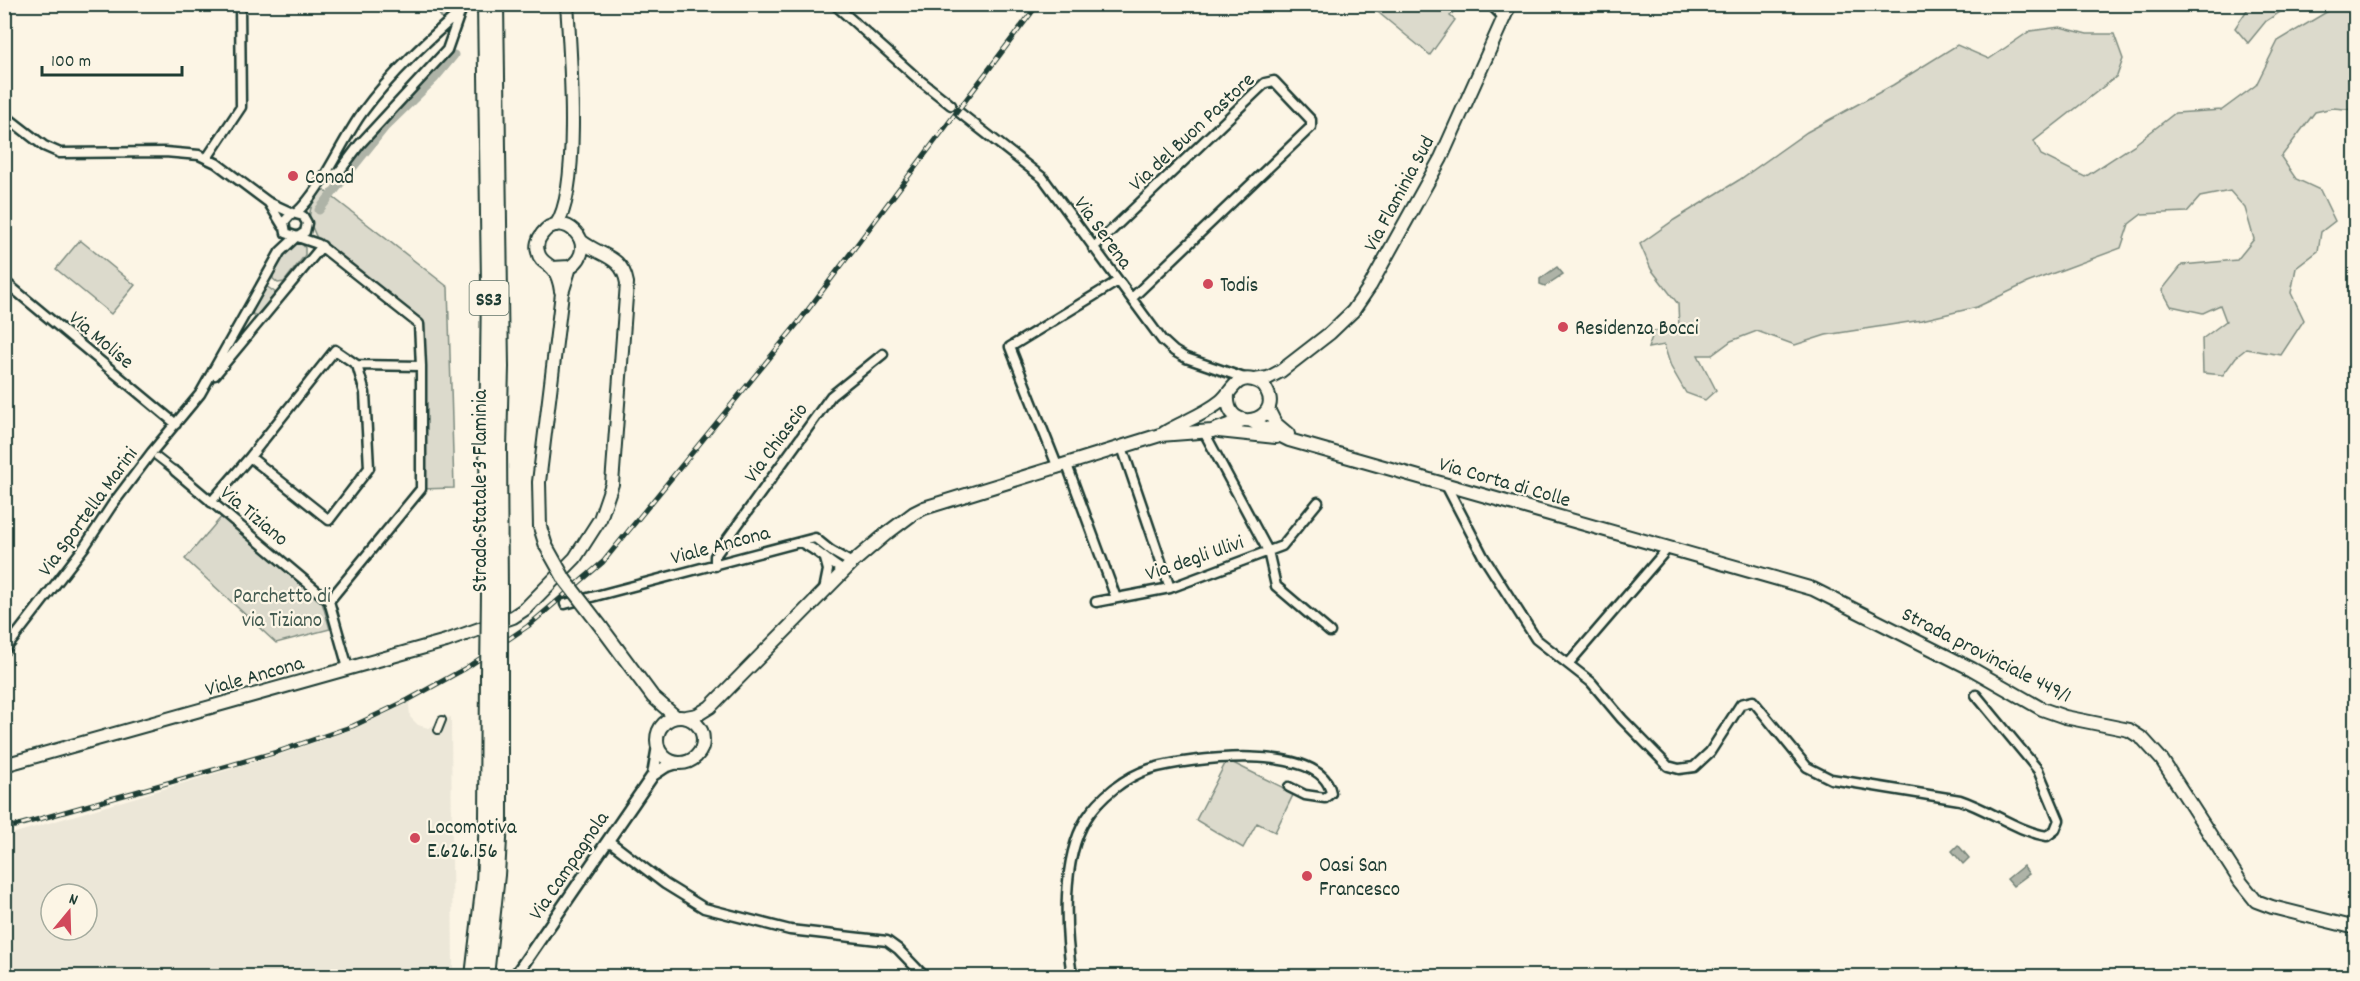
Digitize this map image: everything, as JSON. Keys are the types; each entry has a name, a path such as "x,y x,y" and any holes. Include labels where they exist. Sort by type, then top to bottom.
{"highway":[{"name":"Strada Statale 3 Flaminia","path":"485,4 489,284 487,452 495,592"},
{"name":"Strada Statale 3 Flaminia","path":"474,976 486,860 494,673 501,367 496,4"},
{"name":"Strada Statale 3 Flaminia","path":"486,976 498,875 500,821 494,673"}],"main road":[{"path":"562,292 559,280 552,268 541,259 537,245 543,232 556,225 563,216 567,202 572,97 567,4"},
{"name":"Via Flaminia Sud","path":"1229,393 1238,382 1268,378 1281,371 1353,311 1370,286 1442,158 1510,4"},
{"path":"567,202 574,230 581,241 580,255 573,264 562,292 539,482 540,527 546,546 566,580 653,697 663,725"},
{"path":"556,225 574,230"},
{"name":"Viale Ancona","path":"4,765 446,641 513,617 538,597 575,558 600,519 612,484 627,283 622,267 610,257 581,241"},
{"path":"552,268 564,269 601,253"},
{"name":"Via Flaminia Sud","path":"1268,409 1269,394 1281,371"},
{"path":"1251,380 1266,388 1269,394"},
{"path":"1063,466 1160,435 1217,405 1229,393"},
{"path":"1229,393 1229,408 1232,413 1247,420"},
{"path":"1203,432 1264,415 1268,409"},
{"name":"Via Corta di Colle","path":"1268,409 1275,423 1294,441"},
{"name":"Via Corta di Colle","path":"1247,420 1294,441 1700,556"},
{"path":"1160,435 1233,432 1294,441"},
{"name":"Via Campagnola","path":"658,746 657,738 663,725 681,717 697,715 710,706 848,567 886,534 924,508 1063,466"},
{"name":"Strada provinciale 449/1","path":"1700,556 1825,594 2053,713 2129,730 2148,744 2162,760 2240,881 2256,901 2355,928"},
{"path":"653,697 681,717 696,723 700,728"},
{"name":"Via Campagnola","path":"677,763 692,760 698,756 704,742 700,728 710,706"},
{"path":"658,746 665,757 677,763"}],"street":[{"path":"207,158 241,107 240,4"},
{"name":"Via Sportella Marini","path":"280,252 285,218 310,198 363,111 406,63 469,4"},
{"path":"834,4 951,105"},
{"path":"1490,4 1504,18"},
{"path":"320,182 339,172 360,144 447,50 460,12"},
{"name":"Via del Buon Pastore","path":"1093,248 1265,83 1274,81 1311,120 1311,127 1132,298"},
{"name":"Via Serena","path":"960,113 1043,178 1093,248 1162,339 1174,351 1186,358 1251,380"},
{"path":"4,115 44,146 60,153 165,152 190,153 207,158 268,202 294,213 307,223 320,245"},
{"name":"Via Sportella Marini","path":"200,394 280,252 305,232 310,198"},
{"path":"268,202 289,235 298,236 320,245 418,324 421,366 420,489 329,601 348,668"},
{"name":"Via Sportella Marini","path":"6,646 85,546 145,461 320,245"},
{"name":"Via Molise","path":"4,281 176,424"},
{"path":"1116,598 1063,466 1010,347 1118,281"},
{"path":"212,502 335,350 357,365 421,366"},
{"name":"Via Chiascio","path":"715,566 715,556 831,396 883,354"},
{"path":"250,457 329,520 369,468 365,393 357,365"},
{"path":"1218,367 1228,379 1229,393"},
{"path":"1191,418 1189,427 1203,432"},
{"name":"Via degli Ulivi","path":"1203,432 1268,551 1276,586 1330,632"},
{"path":"1122,447 1170,588"},
{"name":"Via Tiziano","path":"157,457 329,601"},
{"path":"1446,485 1483,556 1536,639 1591,682 1622,719 1668,766 1679,769 1694,767 1710,752 1741,704 1753,701 1806,767 1831,779 1960,800 2033,834 2048,836 2055,830 2059,820 2038,770 1976,695"},
{"name":"Via degli Ulivi","path":"1096,602 1170,588 1282,546 1318,502"},
{"name":"Viale Ancona","path":"565,604 815,538 848,567"},
{"path":"800,542 816,549 825,558 848,567"},
{"path":"1569,663 1668,548"},
{"path":"823,592 827,578 825,558"},
{"path":"438,730 442,720"},
{"name":"Via Campagnola","path":"653,776 658,746"},
{"path":"1072,976 1069,947 1069,870 1073,850 1085,821 1105,797 1120,784 1150,769 1244,756 1264,757 1310,768 1322,774 1329,782 1331,793 1325,798 1315,797 1289,788"},
{"name":"Via Campagnola","path":"515,976 653,776 665,767 677,763"},
{"path":"609,841 665,884 704,908 790,930 887,941 924,976"}],"shaded area":[{"path":"1557,267 1563,274 1545,286 1540,284 1540,279"},
{"path":"409,703 410,717 418,725 428,728 451,717 453,976 5,976 5,836 285,753 356,728"},
{"path":"1958,845 1969,858 1963,864 1952,851"},
{"path":"2023,866 2029,874 2013,886 2007,879"}],"green space":[{"path":"1378,4 1459,5 1450,16 1455,20 1430,55 1374,9"},
{"path":"2251,4 2291,5 2266,21 2248,43 2235,28"},
{"path":"433,5 459,5 443,20"},
{"path":"2331,5 2355,5 2355,110 2333,108 2315,112 2281,157 2296,179 2320,190 2335,221 2321,232 2318,251 2296,268 2291,293 2304,320 2281,355 2246,349 2236,357 2223,375 2203,373 2202,339 2226,321 2220,305 2203,313 2171,306 2162,290 2182,265 2237,260 2254,239 2245,208 2230,191 2200,197 2187,212 2142,214 2129,224 2121,248 2027,283 1977,307 1922,320 1826,335 1795,345 1757,331 1731,341 1712,355 1698,355 1716,390 1705,400 1686,393 1671,367 1664,345 1648,348 1654,331 1679,327 1678,304 1651,269 1640,244 1739,180 1807,132 1893,85 1957,45 1989,59 2030,31 2060,27 2087,34 2114,34 2123,59 2117,76 2034,141 2041,155 2085,177 2134,145 2175,113 2222,110 2256,85 2278,41 2330,10"},
{"path":"321,188 448,287 454,488 421,489 420,323 320,243 310,222 310,209"},
{"path":"80,240 135,285 111,314 56,269"},
{"path":"302,243 305,255 284,282 278,283 273,279 273,274 289,244"},
{"path":"266,286 276,293 257,315 253,315 252,311"},
{"name":"Parchetto di via Tiziano","path":"224,514 322,602 330,629 276,643 185,559"},
{"path":"1227,760 1294,793 1275,832 1257,823 1243,848 1196,820"}],"waterway":[{"path":"319,210 385,127 434,79 454,55"}],"railway":[{"path":"4,829 277,752 353,726 408,700 466,668 528,626 603,562 798,323 1038,4"}],"place":[{"name":"Conad","path":"293,176"},
{"name":"Todis","path":"1208,284"},
{"name":"Residenza Bocci","path":"1563,327"},
{"name":"Locomotiva E.626.156","path":"415,838"},
{"name":"Oasi San Francesco","path":"1307,876"}]}
